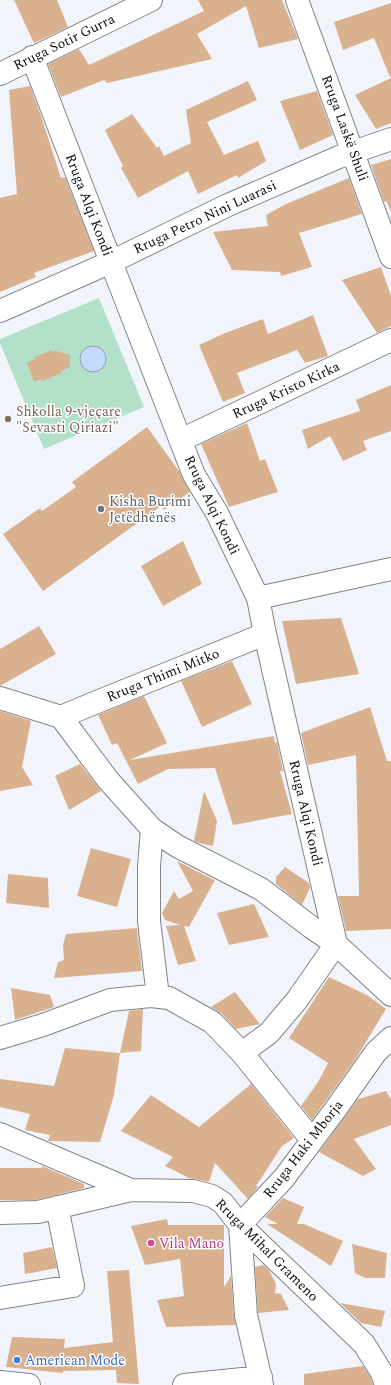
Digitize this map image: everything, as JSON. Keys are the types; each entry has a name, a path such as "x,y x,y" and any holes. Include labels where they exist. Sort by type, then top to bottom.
{"street":[{"name":"Rruga Sotir Gurra","path":"0,74 150,0"},
{"name":"Rruga Laskë Shuli","path":"298,0 391,257"},
{"name":"Rruga Alqi Kondi","path":"32,57 194,475 217,513 258,598 336,944"},
{"name":"Rruga Petro Nini Luarasi","path":"0,311 111,262 228,204 339,157 391,139"},
{"name":"Rruga Kristo Kirka","path":"181,440 391,340"},
{"path":"258,598 391,569"},
{"name":"Rruga Thimi Mitko","path":"61,717 265,634"},
{"path":"0,698 61,717 108,780 152,829 177,846 261,889 336,944 391,995"},
{"path":"152,829 149,867 149,921 158,997"},
{"path":"242,1053 269,1033 297,1000 336,944"},
{"path":"0,1038 43,1025 110,1000 151,996 169,998 212,1022 242,1053 312,1140"},
{"name":"Rruga Haki Mborja","path":"240,1225 284,1178 376,1052 391,1038"},
{"name":"Rruga Mihal Grameno","path":"0,1134 131,1190 193,1191 212,1196 223,1203 240,1225 364,1344 382,1373 386,1385"},
{"path":"0,1213 38,1212 131,1190"},
{"path":"0,1298 73,1286 57,1207"},
{"path":"184,1385 262,1381 246,1316 240,1225"},
{"path":"0,1382 28,1385"}],"green space":[{"path":"99,298 144,407 44,449 0,343 0,339"}],"water":[{"path":"93,346 102,350 106,359 102,368 93,372 84,368 80,359 84,350"}],"building":[{"path":"14,0 57,0 68,27 34,43"},
{"path":"198,0 282,0 298,39 259,48 246,6 197,34 212,59 107,83 104,80 61,97 48,64 79,49 89,65 204,11"},
{"path":"391,3 390,77 374,38 343,50 334,22"},
{"path":"391,78 391,123 376,129 355,95"},
{"path":"248,81 257,100 207,122 224,155 258,141 266,161 238,178 237,175 198,194 188,171 138,198 121,168 123,166 105,130 132,114 157,148 159,146 164,156 191,143 186,110"},
{"path":"30,86 61,178 65,177 94,251 34,273 36,277 0,292 0,198 17,194 9,90"},
{"path":"317,91 333,135 300,150 280,101"},
{"path":"391,159 391,211 386,201 384,202 371,165"},
{"path":"349,178 362,214 299,233 312,267 281,276 280,272 232,270 213,232 268,226 266,215 286,204"},
{"path":"381,267 391,296 391,326 377,333 342,280"},
{"path":"313,315 328,356 305,363 297,350 237,373 245,393 223,402 199,345 225,333 263,319 268,334"},
{"path":"52,350 53,352 56,351 70,355 70,367 62,371 62,373 42,381 41,379 34,382 27,363 35,359 34,357"},
{"path":"391,385 391,431 363,441 367,450 343,461 330,436 308,449 302,430 360,411 356,400"},
{"path":"247,423 260,461 265,459 278,492 229,507 201,444"},
{"name":"Kisha Burimi Jetëdhënës","path":"147,427 179,471 190,492 164,510 161,506 43,591 3,534 40,508 42,511 76,487 72,482"},
{"path":"183,541 202,584 163,606 141,566"},
{"path":"341,618 359,674 296,684 282,621"},
{"path":"39,626 56,654 0,686 0,649"},
{"path":"232,661 252,704 202,727 181,681"},
{"path":"144,696 167,743 130,760 274,736 275,743 277,742 283,771 280,771 292,814 233,825 215,768 168,769 138,784 117,743 112,745 98,715"},
{"path":"370,707 387,761 391,761 391,929 346,931 338,896 359,896 356,755 308,765 301,733"},
{"path":"0,711 31,721 22,767 33,785 0,791"},
{"path":"80,764 101,791 69,810 55,776"},
{"path":"204,791 217,821 213,846 194,841"},
{"path":"91,848 131,859 117,907 77,896"},
{"path":"177,861 215,880 189,927 184,926 196,961 178,965 166,926 180,925 165,920 162,913 174,891 179,899 193,891"},
{"path":"285,867 309,883 310,888 302,905 276,884 276,877"},
{"path":"8,874 48,878 49,908 6,903"},
{"path":"254,904 269,937 229,945 217,913"},
{"path":"137,928 142,971 54,978 58,962 64,960 63,945 66,934"},
{"path":"329,977 367,995 386,1009 355,1060 312,1120 301,1106 318,1082 328,1063 289,1038"},
{"path":"11,988 50,995 54,1007 15,1020"},
{"path":"235,992 260,1024 236,1029 221,1013 211,1007"},
{"path":"143,1009 141,1051 120,1053 129,1011"},
{"path":"65,1048 120,1053 114,1095 100,1142 48,1141 50,1135 25,1130 30,1114 0,1107 0,1079 54,1086"},
{"path":"251,1084 294,1138 282,1146 256,1186 258,1187 248,1199 215,1163 209,1182 189,1178 165,1166 173,1157 121,1131 151,1095 199,1127"},
{"path":"386,1091 391,1099 391,1125 354,1139 376,1169 363,1176 319,1152 358,1099"},
{"path":"42,1166 84,1184 84,1188 36,1200 0,1200 0,1168 42,1168"},
{"path":"283,1198 304,1207 297,1224 304,1224 343,1241 331,1266 267,1224 278,1224 265,1217"},
{"path":"167,1219 168,1225 224,1225 224,1287 231,1276 236,1325 166,1327 157,1300 184,1296 180,1259 145,1265 131,1226"},
{"path":"352,1244 387,1253 385,1278 365,1278 355,1273"},
{"path":"52,1247 57,1268 25,1274 23,1253"},
{"path":"264,1265 269,1270 276,1284 275,1293 281,1294 289,1310 258,1313 255,1267"},
{"path":"129,1270 139,1384 117,1383 116,1370 63,1371 63,1373 6,1367 12,1337 65,1339 64,1348 113,1342 107,1271"},
{"path":"340,1303 385,1311 381,1327 361,1323"},
{"path":"363,1366 371,1378 373,1385 304,1385 304,1374"}],"place":[{"name":"Shkolla 9-vjeçare \"Sevasti Qiriazi\"","path":"8,419"},
{"name":"Kisha Burimi Jetëdhënës","path":"101,509"},
{"name":"Vila Mano","path":"151,1243"},
{"name":"American Mode","path":"17,1360"}]}
